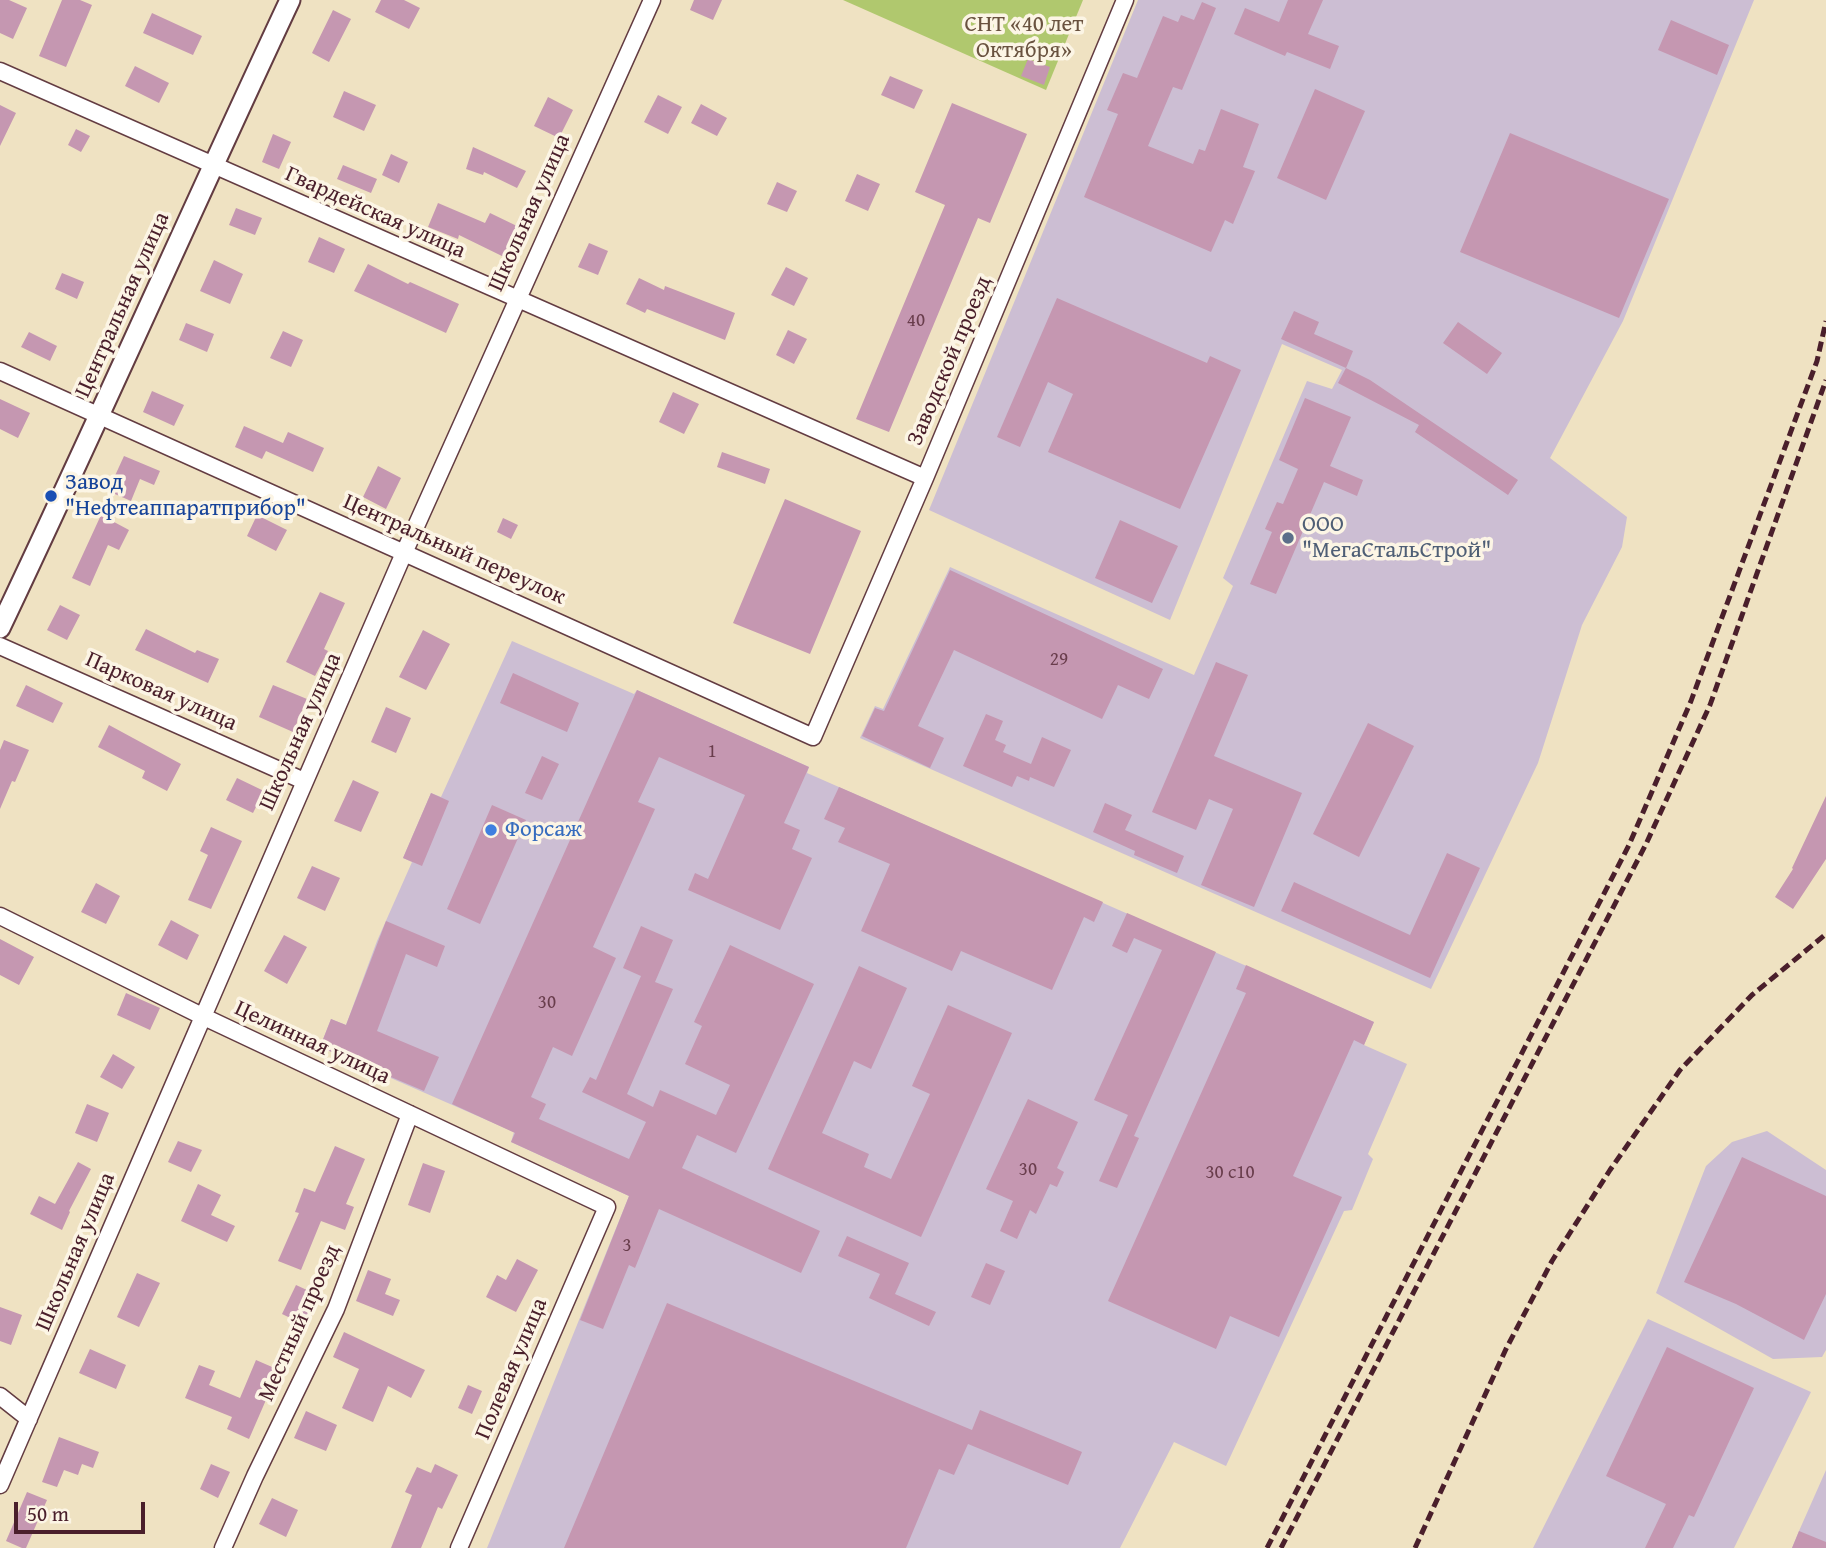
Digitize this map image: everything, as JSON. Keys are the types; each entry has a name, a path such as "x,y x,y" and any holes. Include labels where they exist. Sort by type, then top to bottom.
{"street":[{"name":"Центральная улица","path":"0,628 101,415 212,166 290,0"},
{"name":"Школьная улица","path":"0,1485 404,553 652,0"},
{"name":"Заводской проезд","path":"813,737 925,478 1125,0"},
{"name":"Гвардейская улица","path":"0,71 925,478"},
{"name":"Центральный переулок","path":"0,371 813,737"},
{"name":"Парковая улица","path":"0,646 304,781"},
{"name":"Целинная улица","path":"0,916 202,1016 607,1207"},
{"name":"Местный проезд","path":"223,1548 336,1309 410,1114"},
{"name":"Полевая улица","path":"460,1548 607,1207"},
{"path":"0,1396 29,1419"}],"shaded area":[{"path":"1138,0 1754,0 1623,321 1550,458 1627,517 1622,547 1582,625 1538,763 1431,989 860,738 875,706 883,709 950,567 1194,675 1233,586 1223,578 1307,381 1332,389 1342,370 1282,344 1170,620 929,510"},
{"path":"512,641 634,694 637,690 809,767 807,773 1374,1022 1364,1045 1407,1064 1368,1154 1373,1159 1352,1210 1344,1211 1226,1466 1174,1442 1120,1548 487,1548 629,1196 511,1142 514,1132 320,1047 331,1019 346,1025 377,941 412,862 403,858 431,793 441,797"},
{"path":"1767,1131 1826,1170 1826,1350 1822,1357 1773,1359 1656,1293 1706,1166 1732,1142"},
{"path":"1648,1319 1811,1392 1734,1548 1533,1548"},
{"path":"1826,1470 1826,1548 1792,1548 1799,1531"}],"green space":[{"name":"СНТ «40 лет Октября»","path":"843,0 1083,0 1046,90"}],"building":[{"path":"0,0 9,0 27,8 13,39 0,33"},
{"path":"62,0 80,0 92,5 66,67 39,56"},
{"path":"381,0 404,0 420,8 409,29 375,12"},
{"path":"694,0 722,0 713,20 690,10"},
{"path":"1288,0 1323,0 1308,34 1339,46 1330,69 1287,52 1285,56 1234,34 1245,8 1279,22"},
{"path":"1202,2 1216,8 1182,90 1173,87 1148,146 1193,164 1199,149 1205,151 1221,109 1259,124 1243,167 1255,171 1233,224 1225,220 1211,252 1084,197 1118,114 1107,110 1123,73 1137,78 1163,16 1178,22 1181,15 1194,20"},
{"path":"333,10 351,19 329,62 312,53"},
{"path":"152,13 202,36 193,55 143,33"},
{"path":"1671,20 1729,45 1717,75 1658,50"},
{"path":"1028,59 1050,67 1044,85 1021,76"},
{"path":"135,66 169,83 159,103 125,86"},
{"path":"890,76 923,90 914,109 881,95"},
{"path":"1315,89 1365,111 1326,200 1277,178"},
{"path":"344,91 376,105 364,131 333,117"},
{"path":"658,95 682,107 668,134 644,122"},
{"path":"548,97 573,110 559,138 534,126"},
{"path":"952,103 1027,134 990,223 978,218 889,432 856,419 945,205 915,192"},
{"path":"701,104 727,118 717,136 691,123"},
{"path":"0,105 16,113 0,146"},
{"path":"76,129 90,136 81,152 68,145"},
{"path":"1510,133 1669,199 1619,318 1460,252"},
{"path":"273,134 291,142 279,169 262,162"},
{"path":"473,147 526,171 517,188 484,172 483,175 466,169"},
{"path":"391,154 408,162 399,183 382,175"},
{"path":"343,165 377,179 371,193 337,179"},
{"path":"857,174 880,184 868,211 845,201"},
{"path":"777,182 797,191 787,212 767,204"},
{"path":"438,203 485,223 490,213 519,227 504,257 459,235 458,239 428,227"},
{"path":"236,208 262,218 255,235 229,225"},
{"path":"319,237 345,249 334,273 308,262"},
{"path":"589,243 608,251 598,275 578,267"},
{"path":"214,260 243,274 230,304 200,291"},
{"path":"368,264 408,284 410,282 459,304 446,333 354,291"},
{"path":"786,267 808,278 794,306 771,295"},
{"path":"62,273 84,282 77,299 55,289"},
{"path":"639,278 664,290 665,286 735,313 725,340 647,309 645,313 626,304"},
{"path":"1057,298 1207,363 1210,356 1241,370 1180,509 1048,452 1073,394 1048,382 1020,447 997,437"},
{"path":"1294,311 1319,322 1314,334 1353,351 1346,368 1281,339"},
{"path":"1458,322 1502,353 1487,374 1443,343"},
{"path":"186,323 214,334 207,352 179,340"},
{"path":"788,330 807,339 794,364 776,355"},
{"path":"283,331 303,340 291,367 270,358"},
{"path":"29,332 57,346 50,361 21,347"},
{"path":"1346,368 1370,380 1518,480 1508,495 1415,432 1419,425 1338,383"},
{"path":"152,391 184,405 174,426 143,412"},
{"path":"673,392 699,404 684,434 659,422"},
{"path":"1305,398 1351,417 1330,466 1363,480 1357,496 1324,482 1276,594 1250,584 1272,532 1265,529 1277,502 1283,504 1298,469 1279,460"},
{"path":"0,399 30,413 18,438 0,429"},
{"path":"244,426 283,443 288,432 324,448 313,472 266,451 262,459 235,447"},
{"path":"722,452 770,469 765,484 717,467"},
{"path":"124,456 160,471 154,485 140,479 131,501 108,491"},
{"path":"378,466 401,478 386,509 363,497"},
{"path":"785,499 861,531 810,654 733,623"},
{"path":"101,515 129,530 119,550 108,545 90,586 72,578"},
{"path":"257,515 287,530 276,551 247,536"},
{"path":"503,518 518,525 511,539 497,532"},
{"path":"1120,520 1178,546 1152,603 1095,578"},
{"path":"950,570 1163,669 1149,699 1118,685 1102,719 954,650 918,726 944,738 930,768 862,736 875,708 884,711"},
{"path":"320,592 345,603 324,649 328,651 315,676 286,662"},
{"path":"60,605 80,615 67,640 47,630"},
{"path":"146,629 195,653 197,650 219,659 208,683 135,650"},
{"path":"423,630 450,644 426,690 399,677"},
{"path":"1216,662 1248,675 1214,756 1302,793 1254,907 1201,885 1233,809 1209,799 1196,830 1152,812"},
{"path":"513,673 579,703 567,732 500,703"},
{"path":"26,685 63,703 53,723 16,706"},
{"path":"273,685 307,699 293,732 259,717"},
{"path":"637,690 809,767 784,823 800,830 792,849 812,858 780,930 688,890 695,873 708,879 745,795 659,757 638,802 655,809 593,947 616,958 572,1056 553,1047 531,1097 546,1104 539,1119 629,1159 646,1122 582,1092 590,1077 596,1080 641,976 623,968 641,926 673,940 655,982 673,989 627,1094 653,1107 660,1090 716,1115 730,1085 685,1064 702,1026 694,1022 730,945 814,984 736,1153 697,1135 682,1168 820,1231 801,1273 659,1209 635,1268 629,1265 603,1329 580,1320 629,1196 511,1142 515,1133 452,1104"},
{"path":"386,707 411,718 396,753 371,742"},
{"path":"986,714 1003,721 995,740 1006,745 1003,752 1031,764 1042,737 1071,750 1054,787 1030,777 1029,781 1017,776 1012,787 963,766"},
{"path":"1368,723 1414,746 1359,857 1313,834"},
{"path":"109,725 181,764 167,791 142,778 145,771 98,747"},
{"path":"4,740 29,750 0,809 0,750"},
{"path":"542,756 559,764 542,800 525,793"},
{"path":"237,778 264,791 253,813 226,800"},
{"path":"353,780 379,792 361,832 334,821"},
{"path":"839,787 1103,902 1094,922 1084,917 1052,990 961,951 952,971 861,931 890,864 838,842 845,828 824,819"},
{"path":"431,793 449,801 422,866 403,858"},
{"path":"1826,796 1826,859 1793,909 1775,897 1793,869"},
{"path":"1105,803 1132,815 1125,830 1184,856 1177,873 1134,855 1135,851 1093,832"},
{"path":"492,805 526,820 480,924 447,909"},
{"path":"211,827 242,841 211,909 188,900 208,855 200,851"},
{"path":"1447,853 1480,868 1430,978 1281,911 1294,882 1410,935"},
{"path":"312,866 340,878 325,911 297,898"},
{"path":"96,883 120,896 106,924 81,912"},
{"path":"1127,913 1216,952 1134,1136 1139,1138 1117,1188 1099,1181 1128,1115 1094,1100 1162,950 1134,938 1127,953 1112,946"},
{"path":"171,920 199,935 187,960 158,945"},
{"path":"386,921 445,946 437,967 406,954 377,1031 439,1057 424,1091 320,1047 331,1019 346,1025"},
{"path":"284,935 307,947 287,984 264,971"},
{"path":"0,939 34,957 19,985 0,975"},
{"path":"1246,965 1374,1022 1364,1045 1354,1040 1293,1176 1342,1197 1279,1337 1230,1316 1216,1349 1108,1301 1246,993 1236,989"},
{"path":"859,966 907,988 871,1069 854,1061 822,1133 869,1154 864,1167 891,1179 930,1094 912,1086 948,1005 1012,1033 921,1237 768,1169"},
{"path":"126,993 160,1008 150,1030 117,1015"},
{"path":"113,1054 135,1067 122,1089 100,1077"},
{"path":"1028,1099 1078,1122 1057,1168 1064,1172 1057,1187 1050,1184 1036,1214 1030,1210 1017,1239 1000,1231 1013,1201 986,1189"},
{"path":"87,1104 109,1113 97,1142 75,1133"},
{"path":"178,1141 202,1150 191,1172 168,1162"},
{"path":"335,1146 365,1159 346,1204 354,1207 345,1230 321,1221 301,1270 278,1261 299,1213 295,1212 304,1188 315,1192"},
{"path":"1742,1157 1826,1196 1826,1294 1804,1340 1736,1304 1684,1282"},
{"path":"78,1162 91,1169 62,1230 30,1214 39,1196 55,1204"},
{"path":"423,1163 445,1171 430,1213 408,1205"},
{"path":"198,1184 221,1195 211,1215 235,1226 227,1242 181,1221"},
{"path":"847,1236 909,1263 895,1294 936,1312 929,1326 869,1298 880,1274 838,1256"},
{"path":"517,1259 538,1270 516,1312 486,1297 497,1275 506,1280"},
{"path":"986,1263 1005,1271 990,1305 971,1297"},
{"path":"368,1270 391,1279 385,1294 400,1300 393,1316 356,1301"},
{"path":"137,1273 160,1283 139,1327 117,1317"},
{"path":"296,1285 320,1296 307,1326 282,1314"},
{"path":"667,1303 972,1430 980,1410 1082,1452 1068,1485 968,1444 954,1475 939,1469 906,1548 564,1548"},
{"path":"0,1307 22,1315 11,1345 0,1341"},
{"path":"344,1332 425,1370 411,1398 388,1386 373,1422 342,1408 359,1369 333,1357"},
{"path":"1667,1347 1754,1388 1694,1517 1689,1515 1673,1548 1645,1548 1666,1504 1606,1476"},
{"path":"90,1349 126,1365 116,1389 79,1373"},
{"path":"256,1360 279,1370 249,1439 227,1429 232,1417 185,1398 199,1365 215,1371 209,1385 240,1398"},
{"path":"468,1385 482,1391 472,1414 458,1408"},
{"path":"306,1411 337,1425 326,1451 294,1438"},
{"path":"59,1437 99,1452 93,1468 82,1464 78,1475 64,1470 57,1487 42,1482"},
{"path":"211,1464 230,1472 218,1498 200,1489"},
{"path":"435,1464 458,1475 442,1509 438,1507 421,1548 391,1548 412,1495 405,1492 417,1467 431,1473"},
{"path":"27,1492 47,1500 26,1548 22,1548 6,1541"},
{"path":"272,1498 298,1510 286,1537 259,1524"},
{"path":"1799,1531 1826,1542 1826,1548 1792,1548"}],"railway":[{"path":"1267,1548 1629,845 1691,701 1817,361 1826,321"},
{"path":"1281,1548 1646,844 1710,705 1826,380"},
{"path":"1415,1548 1506,1349 1552,1261 1610,1170 1680,1070 1752,995 1826,934"}],"place":[{"name":"Завод \"Нефтеаппаратприбор\"","path":"51,496"},
{"name":"ООО \"МегаСтальСтрой\"","path":"1288,538"},
{"name":"Форсаж","path":"491,830"}]}
